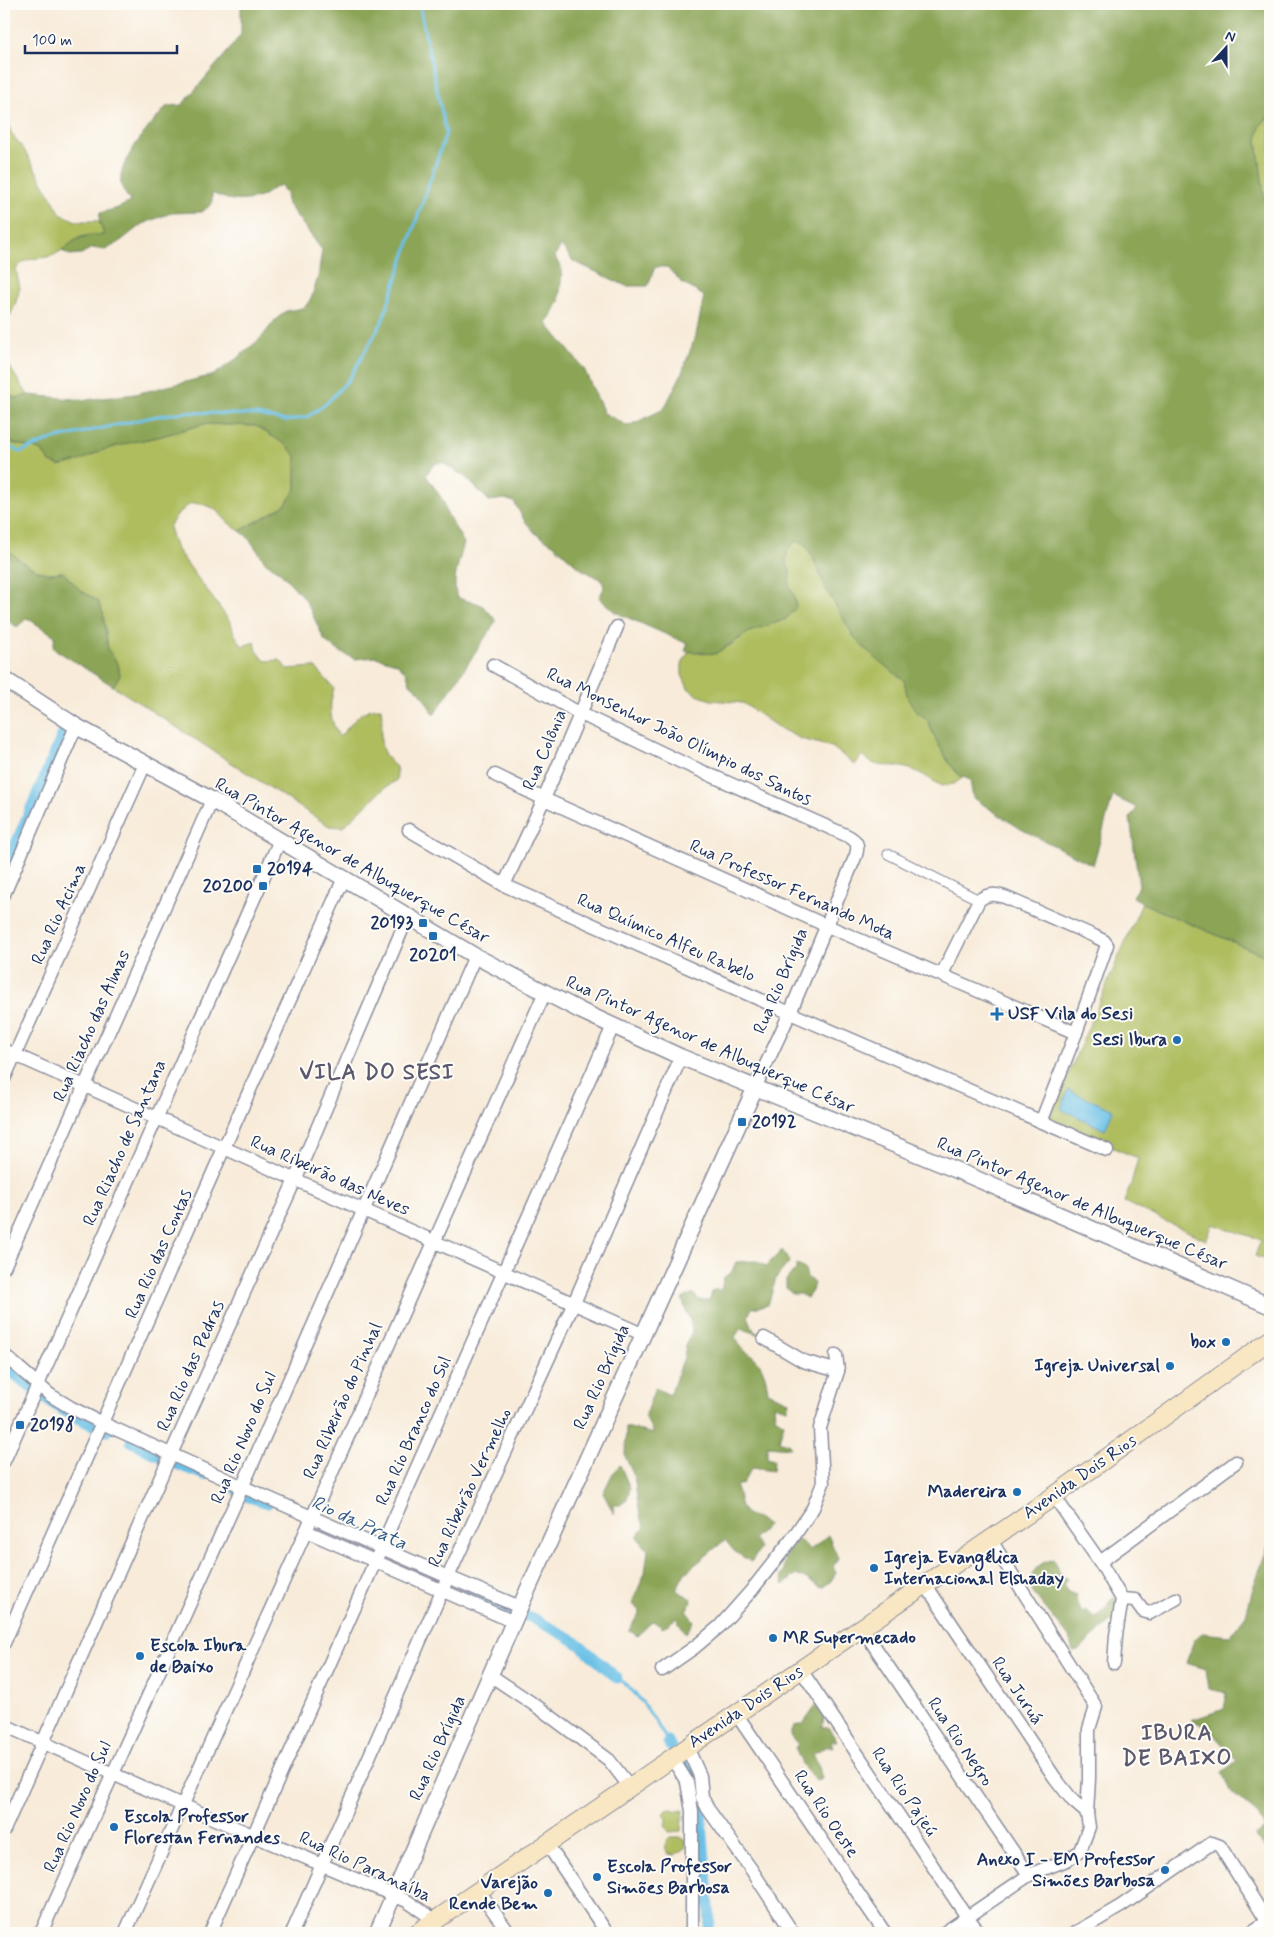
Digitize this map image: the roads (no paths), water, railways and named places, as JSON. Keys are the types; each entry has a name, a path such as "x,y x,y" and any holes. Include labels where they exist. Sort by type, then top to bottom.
{"main road":[{"name":"Avenida Dois Rios","path":"419,1933 1054,1496 1270,1340"}],"street":[{"name":"Rua Colônia","path":"504,885 544,800 579,713 618,627"},
{"name":"Rua Monsenhor João Olímpio dos Santos","path":"493,665 579,713 680,762 852,838"},
{"name":"Rua Pintor Agenor de Albuquerque César","path":"5,683 76,726 212,800 475,956 613,1026 754,1088 956,1170 1270,1306"},
{"path":"4,894 76,726"},
{"name":"Rua Rio Acima","path":"4,1079 9,1053 145,764"},
{"name":"Rua Professor Fernando Mota","path":"495,775 544,800 825,925 1076,1033"},
{"name":"Rua Riacho das Almas","path":"4,1267 212,800"},
{"name":"Rua Químico Alfeu Rabelo","path":"409,830 504,885 790,1013 1108,1150"},
{"name":"Rua Rio Brígida","path":"377,1933 392,1895 642,1334 790,1013 857,850 857,844 852,838"},
{"name":"Rua Riacho de Santana","path":"4,1461 280,840"},
{"path":"888,854 978,900"},
{"name":"Rua Rio das Contas","path":"4,1643 344,878"},
{"path":"942,974 978,900 988,895 1001,896 1094,936 1104,941 1107,945 1076,1033 1041,1122"},
{"name":"Rua Rio das Pedras","path":"4,1830 169,1458 296,1180 408,916"},
{"name":"Rua Rio Novo do Sul","path":"41,1933 240,1490 475,956"},
{"name":"Rua Ribeirão do Pinhal","path":"125,1933 545,992"},
{"name":"Rua Rio Branco do Sul","path":"210,1933 502,1272 613,1026"},
{"name":"Rua Ribeirão das Neves","path":"9,1053 502,1272 574,1302 642,1334"},
{"name":"Rua Ribeirão Vermelho","path":"292,1933 445,1584 574,1302 681,1057"},
{"path":"764,1338 806,1363 838,1371"},
{"path":"4,1355 37,1388 100,1427 445,1584 517,1614"},
{"path":"662,1670 695,1648 720,1626 751,1591 792,1539 813,1508 824,1476 819,1439 820,1428 838,1371 836,1356"},
{"path":"1100,1562 1236,1462"},
{"path":"1054,1496 1100,1562 1122,1599 1114,1663"},
{"path":"944,1933 1029,1874 1069,1859 1080,1851 1089,1827 1087,1812 1089,1729 1096,1707 990,1539"},
{"name":"Rua Juruá","path":"924,1584 1055,1778 1073,1801 1087,1812"},
{"path":"1122,1599 1134,1599 1143,1611 1150,1613 1176,1599"},
{"name":"Rua Rio Negro","path":"862,1628 1029,1874"},
{"name":"Rua Rio Pajeú","path":"800,1670 967,1917 980,1933"},
{"path":"490,1675 542,1710 609,1760 630,1787"},
{"name":"Rua Rio Oeste","path":"737,1715 885,1933"},
{"name":"Rua Rio Paranaíba","path":"4,1725 321,1866 392,1895 415,1906 436,1921"},
{"path":"687,1748 700,1776 702,1796 708,1809 751,1869 792,1933"},
{"path":"672,1758 687,1782 692,1811 692,1933"},
{"path":"547,1844 606,1933"},
{"path":"1075,1933 1121,1906 1210,1844 1220,1846 1269,1924 1250,1933"},
{"path":"479,1891 509,1933"}],"water":[{"path":"1068,1090 1113,1110 1105,1130 1061,1109"}],"waterway":[{"path":"4,444 20,452 53,439 157,416 186,412 256,415 286,421 307,417 327,403 349,379 382,322 446,133 419,4"},
{"name":"Rio da Prata","path":"4,871 65,729"},
{"name":"Rio da Prata","path":"4,1365 28,1386 64,1411 107,1431"},
{"name":"Rio da Prata","path":"131,1441 167,1460 205,1475"},
{"name":"Rio da Prata","path":"233,1487 246,1496 268,1503"},
{"name":"Rio da Prata","path":"468,1591 508,1612 530,1617 568,1637 580,1645 617,1678"},
{"name":"Rio da Prata","path":"617,1678 640,1699 668,1742"},
{"name":"Rio da Prata","path":"668,1742 671,1747"},
{"name":"Rio da Prata","path":"682,1762 699,1787 710,1921 708,1933"}],"place":[{"name":"20194","path":"257,869"},
{"name":"20200","path":"263,886"},
{"name":"20193","path":"423,923"},
{"name":"20201","path":"433,936"},
{"name":"USF Vila do Sesi","path":"997,1014"},
{"name":"Sesi Ibura","path":"1177,1040"},
{"name":"20192","path":"742,1122"},
{"name":"box","path":"1226,1342"},
{"name":"Igreja Universal","path":"1170,1366"},
{"name":"20198","path":"20,1425"},
{"name":"Madereira","path":"1017,1492"},
{"name":"Igreja Evangélica Internacional Elshaday","path":"874,1568"},
{"name":"MR Supermecado","path":"773,1638"},
{"name":"Escola Ibura de Baixo","path":"140,1656"},
{"name":"Escola Professor Florestan Fernandes","path":"114,1827"},
{"name":"Anexo I - EM Professor Simões Barbosa","path":"1165,1870"},
{"name":"Escola Professor Simões Barbosa","path":"597,1877"},
{"name":"Varejão Rende Bem","path":"548,1893"}],"district":[{"name":"VILA DO SESI","path":"377,1073"},
{"name":"IBURA DE BAIXO","path":"1177,1746"}]}
